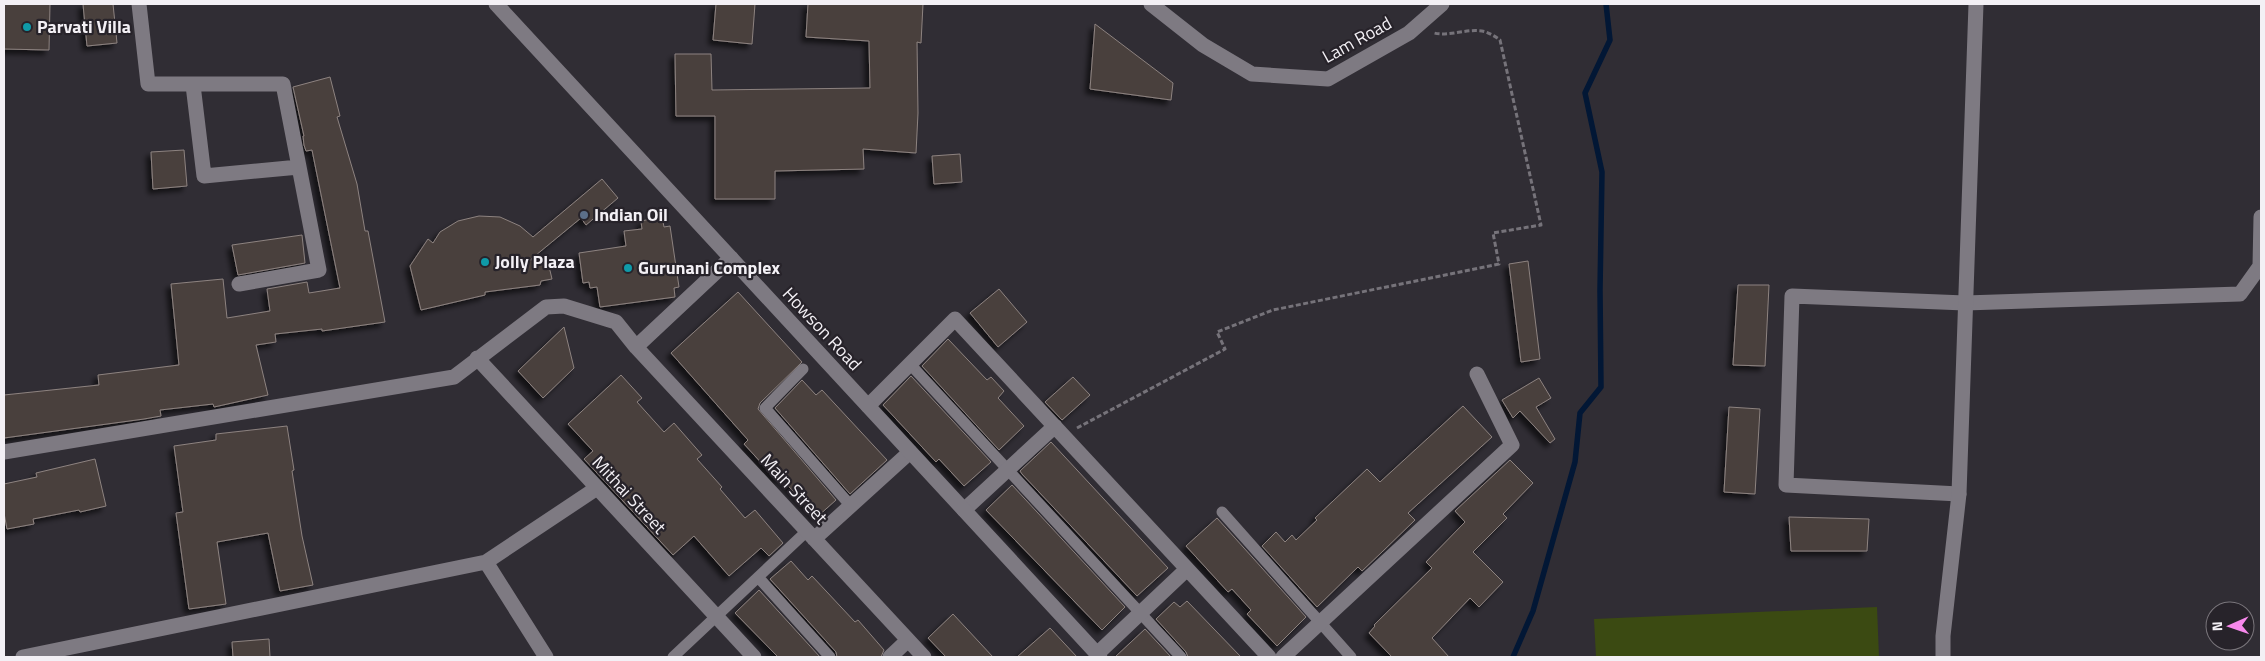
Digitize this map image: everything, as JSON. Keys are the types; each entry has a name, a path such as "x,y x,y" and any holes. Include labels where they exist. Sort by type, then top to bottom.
{"street":[{"path":"139,4 148,84 283,84 320,270 239,284"},
{"name":"Howson Road","path":"496,4 1098,656"},
{"name":"Lam Road","path":"1151,4 1203,45 1252,74 1328,79 1414,28 1442,4"},
{"path":"1943,657 1943,636 1959,494 1976,4"},
{"path":"193,85 204,176 299,167"},
{"path":"1959,494 1786,485 1792,296 1965,303 2240,294 2260,266 2261,216"},
{"path":"636,347 731,258"},
{"name":"Main Street","path":"4,452 454,376 546,307 564,306 616,322 636,347 924,657"},
{"path":"868,406 955,319 1269,657"},
{"name":"Mithai Street","path":"477,358 754,657"},
{"path":"1283,657 1512,445 1476,374"},
{"path":"964,510 1007,470 1059,431"},
{"path":"810,535 851,506 910,452"},
{"path":"23,657 486,562 597,488"},
{"path":"486,562 546,657"},
{"path":"1098,656 1187,569"},
{"path":"890,657 908,640"}],"lane":[{"path":"910,364 1181,657"},
{"path":"803,369 765,408 851,506"},
{"path":"1222,512 1352,657"},
{"path":"672,657 758,577 810,535"},
{"path":"758,577 830,657"}],"path":[{"path":"1059,431 1224,349 1217,332 1273,310 1499,264 1492,233 1541,225 1500,40 1485,32 1464,31 1440,35 1414,28"}],"green space":[{"path":"1877,607 1879,657 1596,657 1594,619"}],"building":[{"name":"Parvati Villa","path":"4,4 50,4 49,50 4,49"},
{"path":"83,4 113,4 117,43 87,46"},
{"path":"716,4 755,4 752,44 713,40"},
{"path":"808,4 923,4 921,43 917,42 918,113 916,153 863,149 864,169 775,171 775,199 715,199 715,116 676,116 675,54 711,54 712,90 870,88 869,41 806,37"},
{"path":"1095,24 1173,83 1171,100 1090,89"},
{"path":"330,77 340,116 337,117 357,184 365,231 368,231 385,322 322,331 322,329 275,334 276,342 256,345 268,395 214,407 213,404 160,410 161,416 144,419 4,438 4,395 99,385 98,375 179,365 171,284 223,279 227,318 270,311 267,289 307,282 309,293 340,288 312,150 306,151 304,145 304,136 293,87"},
{"path":"184,150 187,186 153,189 151,152"},
{"path":"960,154 962,182 934,184 932,156"},
{"name":"Jolly Plaza","path":"602,179 618,198 586,225 581,218 530,260 547,258 552,279 541,281 540,285 485,292 485,295 421,310 410,266 428,239 433,243 440,232 458,221 479,216 500,217 520,226 533,237"},
{"name":"Gurunani Complex","path":"662,217 664,227 670,226 679,287 674,288 675,297 600,307 597,287 590,288 589,282 583,283 579,253 626,246 624,231 642,229 641,221"},
{"path":"302,235 305,263 238,275 232,245"},
{"path":"1528,261 1540,359 1521,362 1509,264"},
{"path":"1738,285 1769,285 1765,366 1733,365"},
{"path":"999,289 1027,322 998,347 970,313"},
{"path":"738,292 802,362 760,403 758,409 836,500 817,517 780,477 777,480 744,444 748,440 671,353"},
{"path":"564,327 574,368 543,398 518,371"},
{"path":"948,339 987,380 991,377 1004,391 998,398 1024,426 999,450 922,366"},
{"path":"621,375 642,398 637,402 664,432 674,423 702,455 697,459 722,487 720,489 745,518 755,510 783,543 769,556 761,548 729,576 694,536 673,555 584,459 593,451 568,424"},
{"path":"911,376 991,462 964,486 939,459 936,462 883,405"},
{"path":"1073,377 1090,395 1062,420 1045,402"},
{"path":"1539,378 1551,398 1536,407 1555,439 1550,443 1520,411 1513,418 1502,400"},
{"path":"802,380 816,395 822,390 887,460 850,494 775,408"},
{"path":"1463,406 1492,437 1408,513 1415,520 1362,571 1358,567 1317,607 1262,546 1276,532 1285,542 1292,535 1296,540 1317,520 1315,518 1367,469 1380,482"},
{"path":"1729,407 1760,409 1755,494 1724,492"},
{"path":"287,426 302,536 313,585 280,591 268,533 217,542 226,604 189,609 176,513 183,512 174,446 216,440 216,434"},
{"path":"1051,442 1168,568 1137,596 1020,471"},
{"path":"95,459 106,506 33,519 34,524 7,529 4,513 4,484 37,477 36,473"},
{"path":"1510,460 1533,483 1503,514 1507,518 1473,552 1503,582 1479,607 1470,598 1432,638 1449,657 1392,657 1369,633 1374,625 1432,568 1426,562 1465,522 1455,511"},
{"path":"1012,485 1125,607 1102,630 986,510"},
{"path":"1789,517 1869,519 1867,551 1791,551"},
{"path":"1217,518 1306,617 1277,646 1247,614 1251,610 1232,589 1228,592 1186,546"},
{"path":"791,561 808,580 812,576 855,622 858,620 884,650 881,657 837,657 836,652 770,579"},
{"path":"759,590 820,657 778,657 735,613"},
{"path":"1187,601 1241,657 1188,657 1186,652 1156,619 1174,602 1180,607"},
{"path":"953,614 993,657 946,657 928,638"},
{"path":"1050,628 1077,657 1017,657"},
{"path":"1145,629 1171,657 1115,657"},
{"path":"269,639 270,657 233,657 232,642"}],"waterway":[{"path":"1513,657 1533,611 1575,462 1580,413 1601,387 1602,172 1585,93 1610,40 1606,4"}],"place":[{"name":"Parvati Villa","path":"27,27"},
{"name":"Indian Oil","path":"584,215"},
{"name":"Jolly Plaza","path":"485,262"},
{"name":"Gurunani Complex","path":"628,268"}]}
